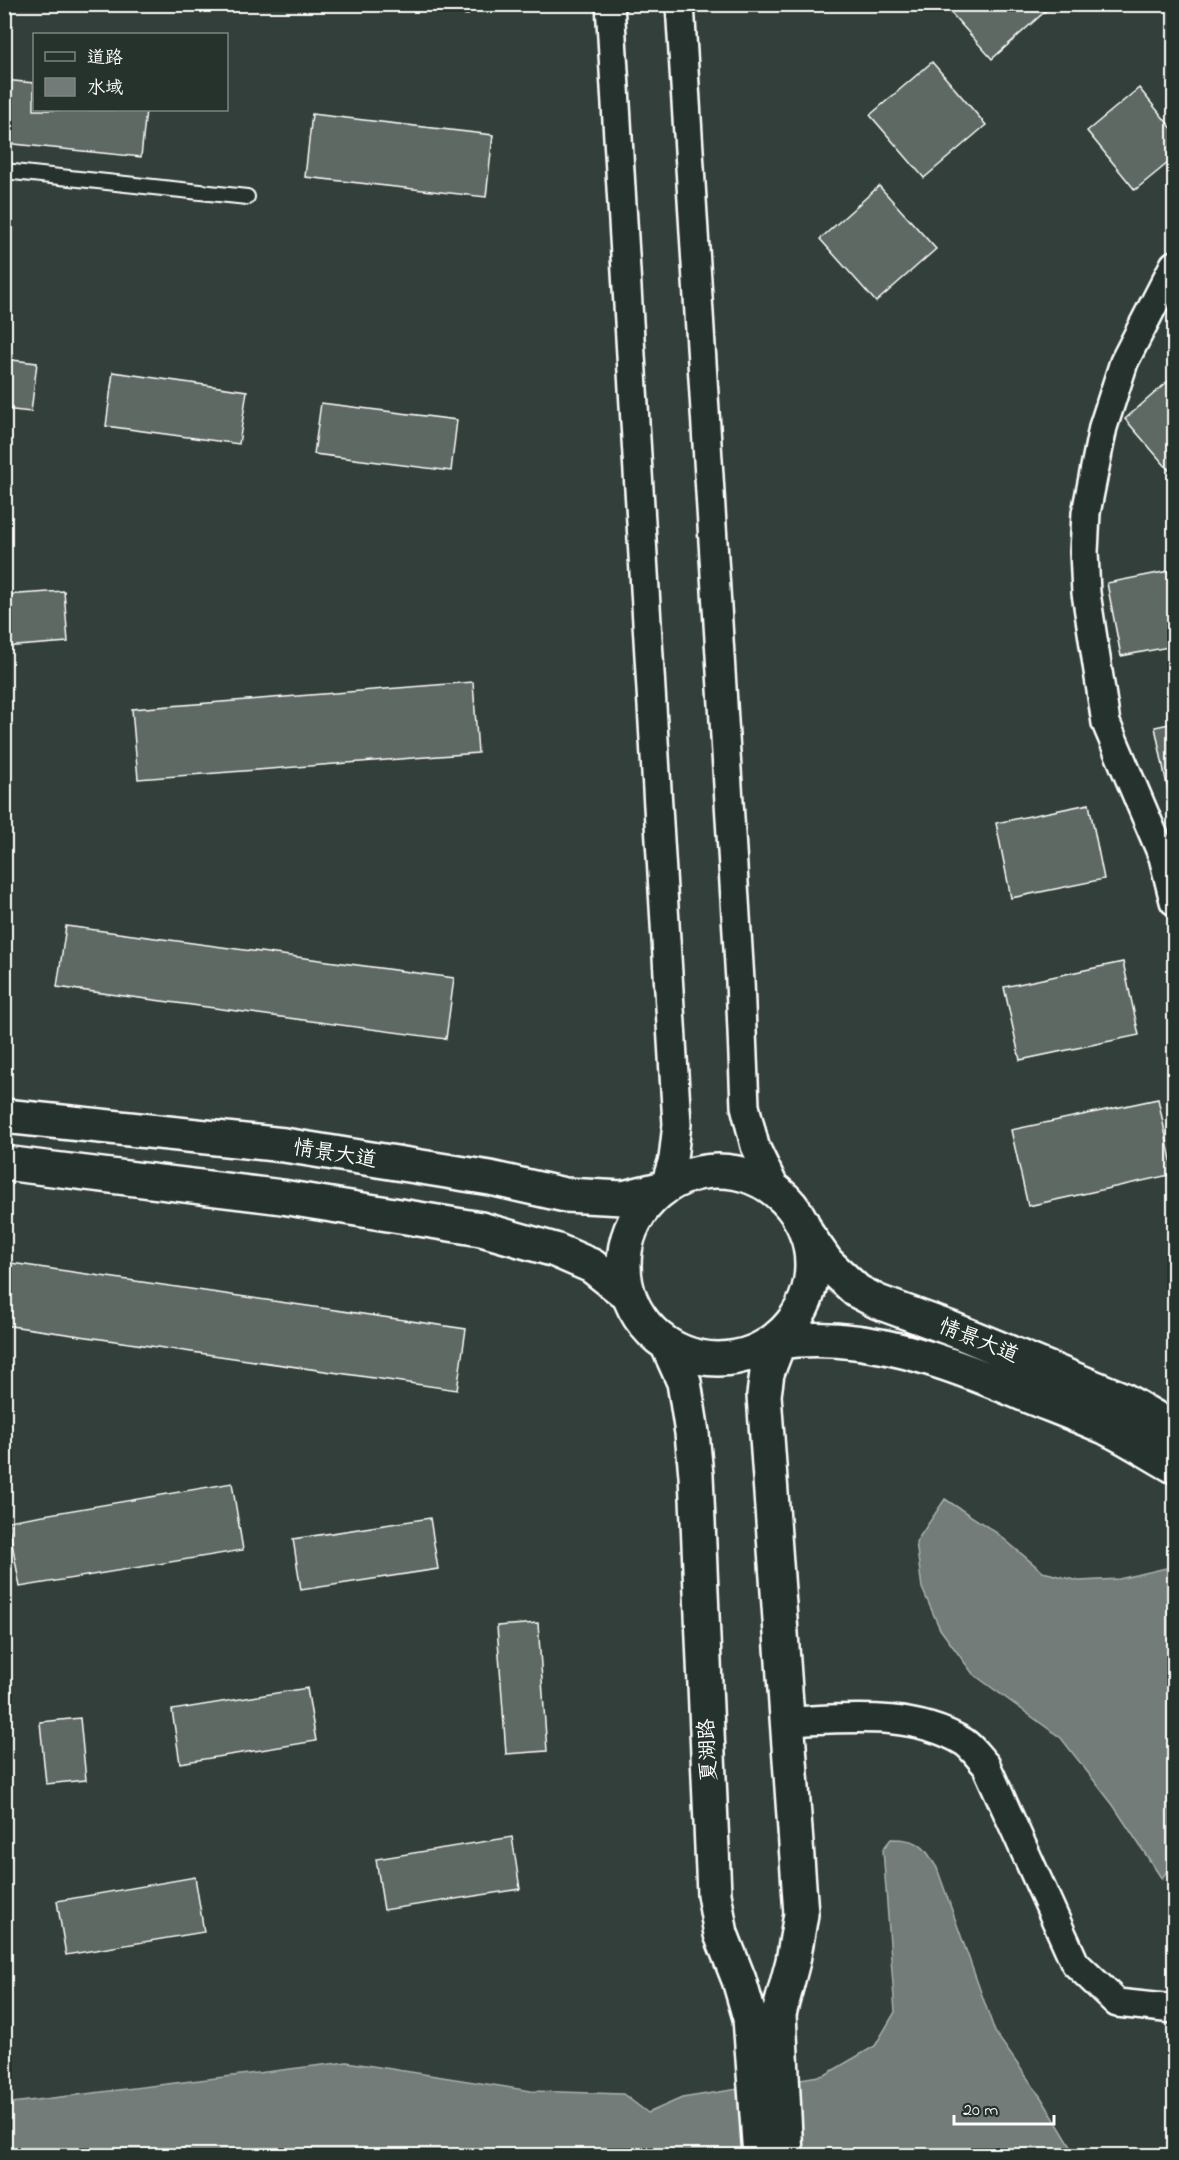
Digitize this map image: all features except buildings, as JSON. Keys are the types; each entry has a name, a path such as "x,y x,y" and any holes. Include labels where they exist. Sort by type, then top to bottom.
{"street":[{"path":"610,4 677,1124 673,1159 663,1188"},
{"path":"4,1163 282,1197 482,1229 555,1250 592,1266 626,1293 654,1333 667,1344 709,1358 732,1359 756,1353 779,1342 801,1314 809,1297 811,1280 810,1257 803,1228 776,1190 755,1146 745,1106 740,981 680,4"},
{"path":"1174,265 1124,362 1103,427 1091,480 1084,552 1086,592 1106,723 1163,857 1174,901"},
{"name":"情景大道","path":"4,1116 284,1145 490,1178 565,1195 623,1198 663,1188"},
{"path":"626,1293 622,1275 627,1240 636,1219 663,1188 683,1176 700,1170 714,1169 750,1175 776,1190"},
{"name":"情景大道","path":"803,1228 827,1263 857,1291 878,1302 952,1329 1122,1399 1174,1429"},
{"name":"情景大道","path":"779,1342 803,1338 834,1340 876,1346 935,1359 1108,1429 1174,1467"},
{"name":"夏湖路","path":"760,2156 768,2071 779,2014 794,1960 801,1914 764,1395 767,1373 779,1342"},
{"name":"夏湖路","path":"667,1344 684,1383 696,1475 714,1894 721,1934 739,1980 768,2071 786,2156"},
{"path":"786,1721 884,1718 931,1726 966,1743 986,1765 1075,1964 1117,2003 1174,2009"}],"lane":[{"path":"4,171 247,197"}],"water":[{"path":"945,1499 997,1533 1043,1572 1079,1581 1119,1579 1166,1568 1174,1573 1174,1858 1162,1879 1113,1805 1061,1738 973,1674 940,1629 922,1588 916,1542"},
{"path":"891,1839 908,1840 920,1845 937,1868 995,2032 1042,2099 1076,2155 5,2156 4,2104 347,2062 531,2091 623,2094 648,2113 682,2098 825,2075 875,2046 895,2012 883,1849"}]}
